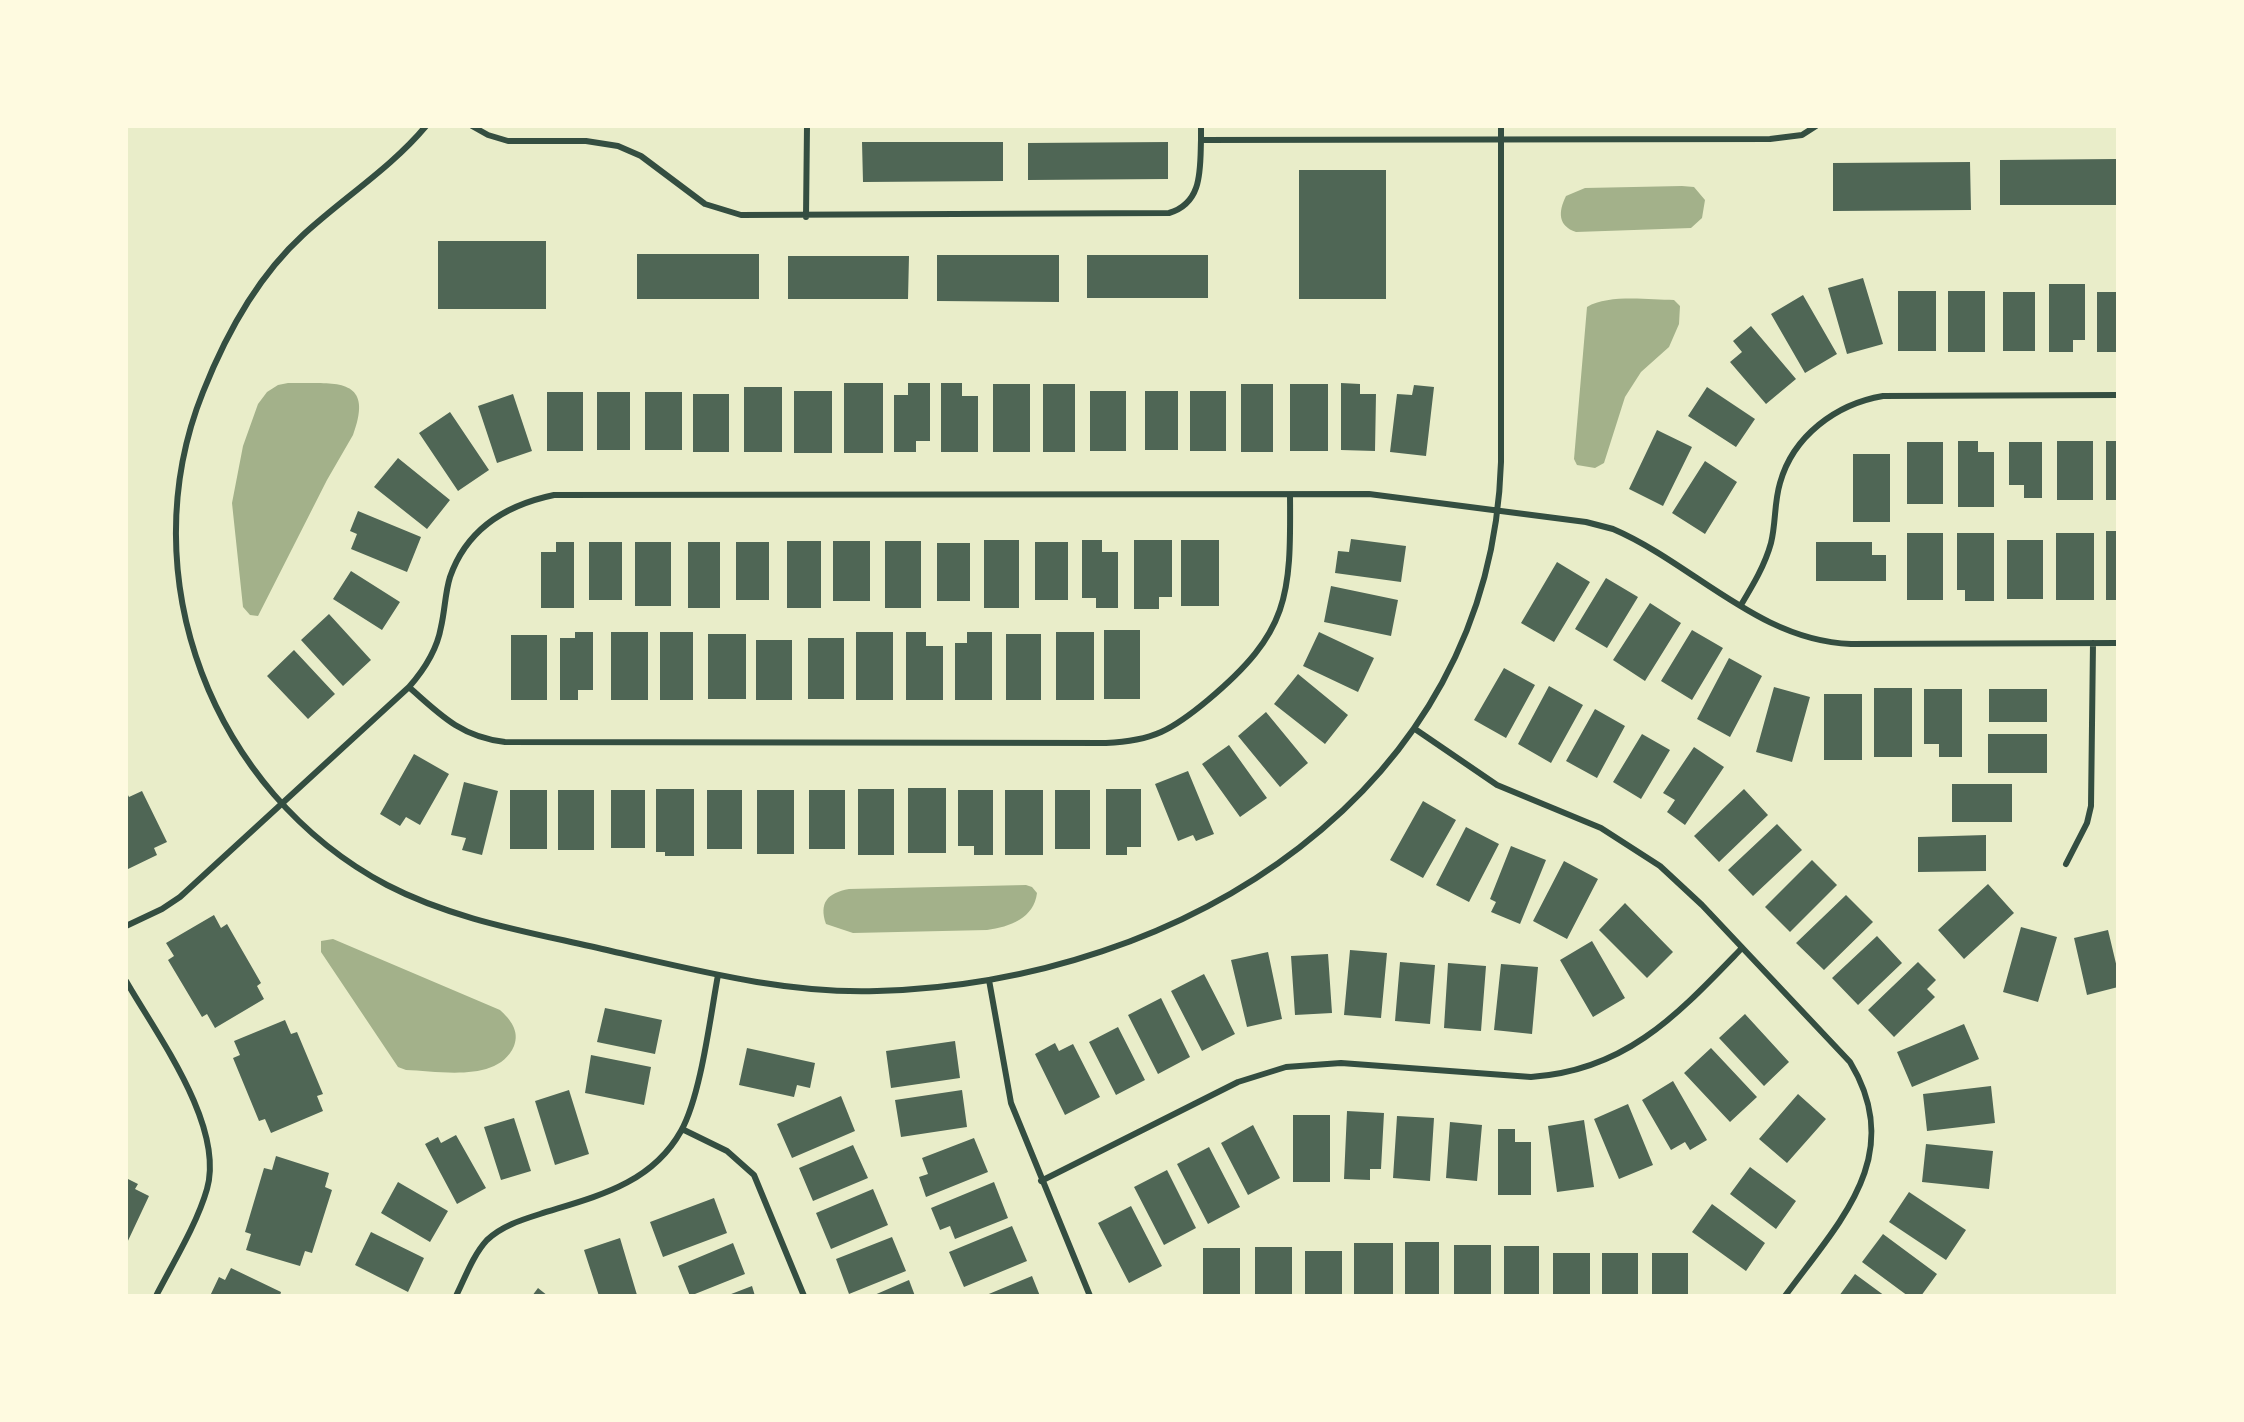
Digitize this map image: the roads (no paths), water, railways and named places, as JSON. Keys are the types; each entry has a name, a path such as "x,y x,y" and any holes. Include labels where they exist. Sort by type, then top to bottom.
{"street":[{"path":"426,126 410,144 304,234 261,281 243,309 213,369 196,411 185,448 176,528 179,577 189,634 202,674 225,728 245,758 282,804 312,833 345,859 381,882 433,905 480,921 718,975 802,988 862,992 936,988 989,980 1054,966 1119,945 1181,919 1240,886 1303,845 1349,807 1390,762 1415,729 1444,681 1472,618 1489,558 1498,511 1501,462 1501,126"},
{"path":"472,126 488,135 508,141 586,141 618,146 641,156 695,198 716,209 741,215 806,217 1169,213 1185,206 1196,191 1200,174 1201,126"},
{"path":"806,217 807,126"},
{"path":"1201,140 1770,139 1802,135 1816,126"},
{"path":"1742,605 1766,559 1774,532 1779,485 1788,462 1817,426 1845,407 1873,398 1897,395 2118,395"},
{"path":"126,926 162,909 180,897 409,687 424,669 436,647 450,577 466,549 478,533 500,513 537,498 561,495 1382,495 1595,524 1613,529 1788,632 1832,642 2118,643"},
{"path":"409,687 453,724 479,738 505,742 1106,743 1153,737 1183,721 1237,676 1270,633 1283,602 1289,574 1290,495"},
{"path":"2066,864 2087,823 2091,806 2093,643"},
{"path":"1415,729 1497,785 1590,822 1638,849 1675,879 1845,1054 1864,1088 1872,1121 1870,1157 1860,1189 1785,1296"},
{"path":"1041,1181 1238,1082 1286,1066 1341,1063 1531,1077 1556,1074 1593,1065 1630,1048 1655,1032 1694,998 1742,948"},
{"path":"456,1296 476,1255 495,1233 514,1223 621,1188 661,1158 682,1129 695,1091 718,975"},
{"path":"989,980 1009,1096 1041,1181 1090,1296"},
{"path":"126,981 197,1106 210,1148 207,1191 156,1296"},
{"path":"682,1129 727,1151 754,1175 804,1296"}]}
